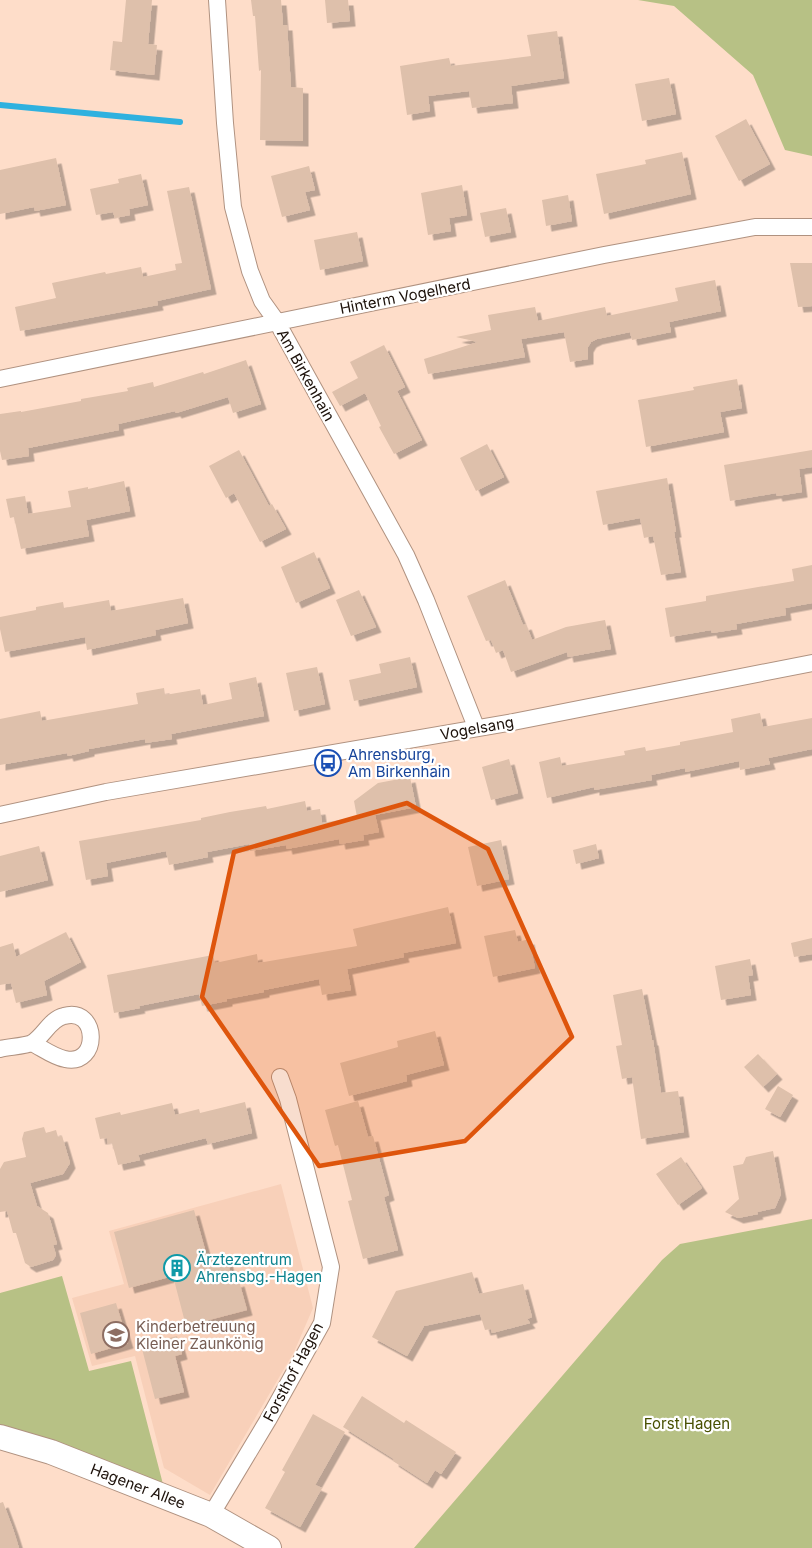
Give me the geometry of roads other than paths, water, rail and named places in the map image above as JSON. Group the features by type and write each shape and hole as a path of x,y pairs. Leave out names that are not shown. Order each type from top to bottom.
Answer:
{"street":[{"name":"Am Birkenhain","path":"217,0 233,207 250,271 262,301 277,322 406,555 476,727"},
{"name":"Hinterm Vogelherd","path":"0,379 755,226 812,227"},
{"name":"Vogelsang","path":"0,815 117,790 513,722 812,663"},
{"path":"0,1049 32,1043"},
{"name":"Forsthof Hagen","path":"211,1515 322,1323 331,1267 288,1099 280,1077"},
{"name":"Hagener Allee","path":"0,1437 51,1452 211,1515 269,1548"}],"waterway":[{"path":"0,105 180,122"}],"place":[{"name":"Ahrensburg, Am Birkenhain","path":"328,763"},
{"name":"Ärztezentrum Ahrensbg.-Hagen","path":"177,1268"},
{"name":"Kinderbetreuung Kleiner Zaunkönig","path":"116,1335"}],"park label":[{"name":"Forst Hagen","path":"687,1423"}]}
